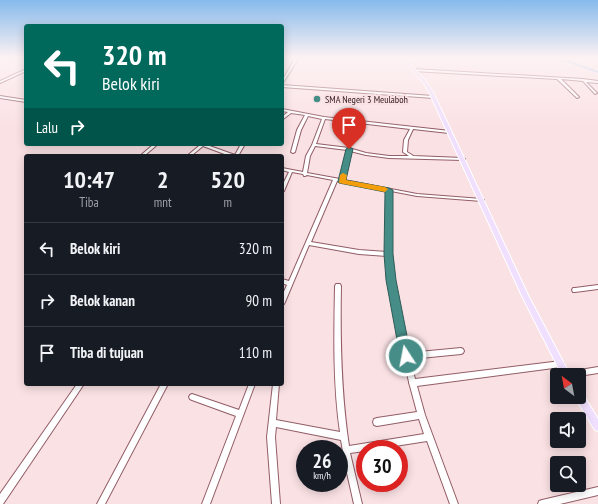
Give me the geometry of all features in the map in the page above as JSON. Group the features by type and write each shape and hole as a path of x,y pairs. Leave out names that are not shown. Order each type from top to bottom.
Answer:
{"main road":[{"path":"424,81 463,159 525,296 563,368"},
{"path":"584,404 598,427"}],"street":[{"path":"561,81 577,97"},
{"path":"584,81 596,93"},
{"path":"587,81 598,82"},
{"path":"284,85 433,97"},
{"path":"0,97 24,101"},
{"path":"284,110 324,118 449,132"},
{"path":"284,117 290,112"},
{"path":"293,152 299,130 307,115"},
{"path":"305,175 308,156 314,146 324,118"},
{"path":"412,128 406,140 405,152 414,157"},
{"path":"144,154 154,146"},
{"path":"192,154 199,146"},
{"path":"207,146 229,154"},
{"path":"314,146 349,149 366,154 463,159"},
{"path":"342,181 349,149"},
{"path":"284,169 305,175 417,195 482,200"},
{"path":"284,187 291,171"},
{"path":"284,297 335,180"},
{"path":"389,190 389,254 391,280 406,356 421,415 454,504"},
{"path":"307,243 359,252 389,254"},
{"path":"284,282 289,283"},
{"path":"338,286 337,326 340,406 344,440"},
{"path":"575,290 598,287"},
{"path":"406,356 461,351"},
{"path":"412,383 561,364"},
{"path":"586,372 598,370"},
{"path":"0,501 80,386"},
{"path":"102,504 164,386"},
{"path":"206,504 251,386"},
{"path":"276,386 271,437 276,504"},
{"path":"192,398 241,414"},
{"path":"377,422 421,415"},
{"path":"272,424 344,437"},
{"path":"348,450 429,437"},
{"path":"348,459 358,504"},
{"path":"542,504 598,491"}],"slow traffic":[{"path":"343,175 342,181 385,189"}],"place":[{"name":"SMA Negeri 3 Meulaboh","path":"317,99"}],"route":[{"path":"349,149 342,181 389,190 388,227 391,280 406,356"}]}
